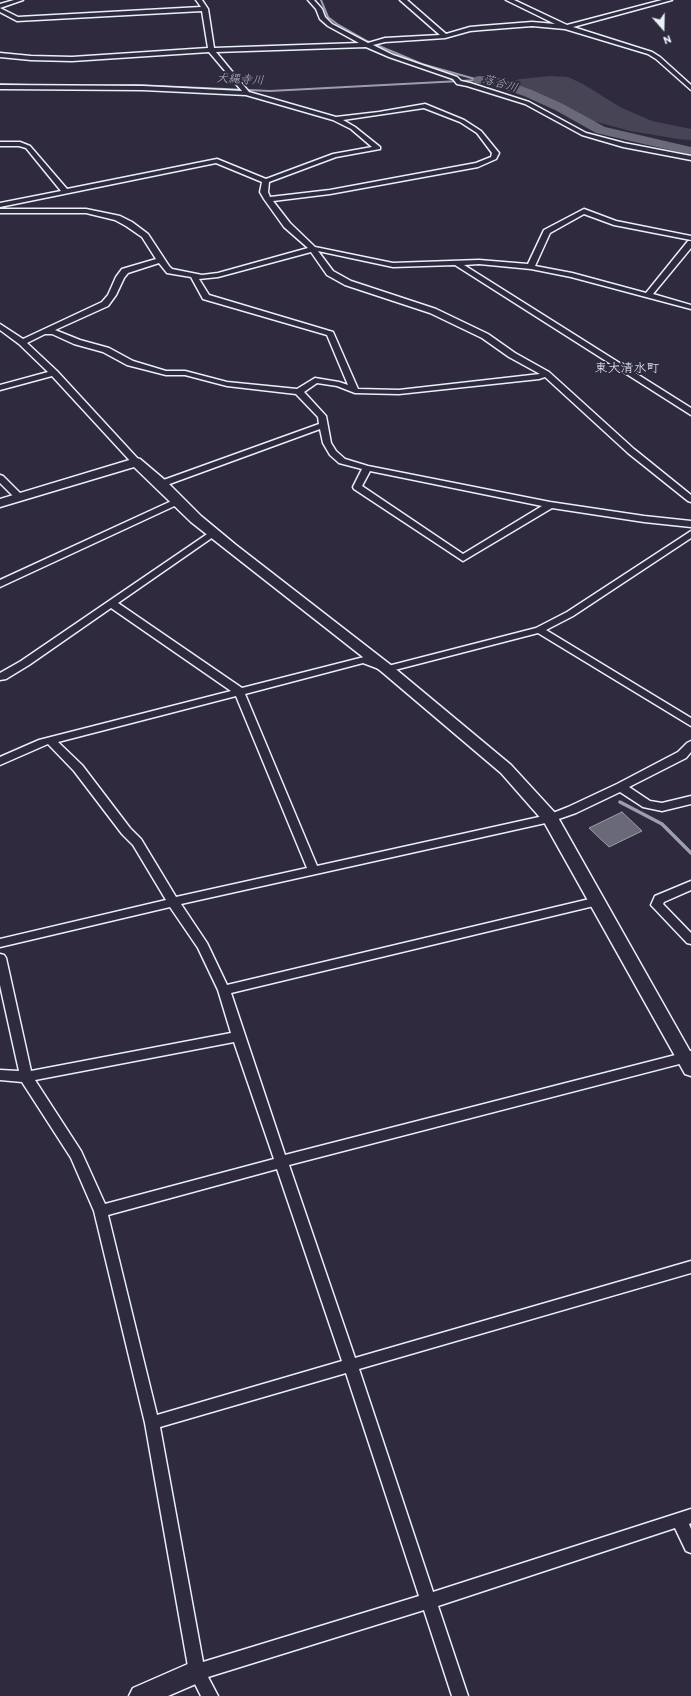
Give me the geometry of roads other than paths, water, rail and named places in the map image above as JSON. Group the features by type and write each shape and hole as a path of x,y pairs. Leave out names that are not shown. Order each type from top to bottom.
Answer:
{"street":[{"path":"0,6 20,0"},
{"path":"199,0 205,10 211,50 245,92"},
{"path":"311,0 319,9 322,18 330,25 367,45 413,64 527,103 584,134 623,145 691,158"},
{"path":"403,0 445,36"},
{"path":"509,0 566,27 650,53 658,58 691,88"},
{"path":"0,55 31,58 72,59 211,50 367,45 376,42 445,36 470,29 532,24 566,27 669,0"},
{"path":"0,10 17,19 205,10"},
{"path":"0,87 143,88 245,92 294,108 335,119 349,126 378,148 335,155 266,181 217,161 0,205"},
{"path":"268,199 330,192 478,165 494,158 496,153 479,132 462,121 425,106 410,110 335,119"},
{"path":"0,144 20,144 28,147 66,192"},
{"path":"266,181 264,192 268,199 287,225 313,249 330,273 348,284 433,311 462,324 485,336 512,355 546,374 621,442 691,499"},
{"path":"0,211 86,211 117,218 129,224 145,236 166,268 170,271 202,278 313,249 387,264 458,264 480,262 531,267 572,275 691,307"},
{"path":"531,267 547,232 584,211 614,223 691,238"},
{"path":"648,295 691,243"},
{"path":"22,342 105,304 112,295 125,271 161,260"},
{"path":"458,264 691,412"},
{"path":"194,276 206,297 330,334 355,391"},
{"path":"0,326 22,342 136,462 213,533 386,669 506,768 550,818 689,1061 281,1162 101,1211"},
{"path":"44,332 53,332 77,342 106,350 130,363 166,373 185,373 227,384 299,392 322,416 327,443 333,453 342,461 367,468 550,505 644,519 691,524"},
{"path":"0,388 54,374"},
{"path":"299,392 315,380 339,384 355,391 399,392 540,377 546,374"},
{"path":"161,484 323,424"},
{"path":"0,503 19,496 136,462"},
{"path":"367,468 357,487 463,558 550,505"},
{"path":"0,478 19,496"},
{"path":"0,584 178,501"},
{"path":"0,676 2,677 25,663 213,533"},
{"path":"0,761 50,740 364,660 386,669 539,630 570,614 691,534"},
{"path":"111,604 239,691 314,871"},
{"path":"539,630 691,723"},
{"path":"50,740 78,768 106,803 126,832 137,842 172,902 203,946 224,990 238,1036 351,1366 460,1696"},
{"path":"0,943 172,902 550,818 572,810 621,787 682,755 691,745"},
{"path":"621,787 648,804 662,807 691,800"},
{"path":"691,885 659,898 657,905 691,940"},
{"path":"224,990 598,901"},
{"path":"0,958 26,1077 76,1155 101,1211 152,1423 197,1672 210,1696"},
{"path":"0,1075 26,1077 238,1036"},
{"path":"152,1423 691,1267"},
{"path":"141,1696 197,1672 685,1518 691,1546"}],"water":[{"path":"622,812 642,831 609,847 589,828"}],"waterway":[{"name":"落合川","path":"321,0 328,17 337,24 367,41 422,64 475,79"},
{"name":"大縄寺川","path":"81,86 135,85 270,91 479,80"},
{"name":"落合川","path":"479,80 494,81 528,93 559,107 601,130 691,151"},
{"name":"大縄寺川","path":"0,84 29,85"},
{"path":"620,802 662,824 691,853"}],"district":[{"name":"東大清水町","path":"627,369"}]}
